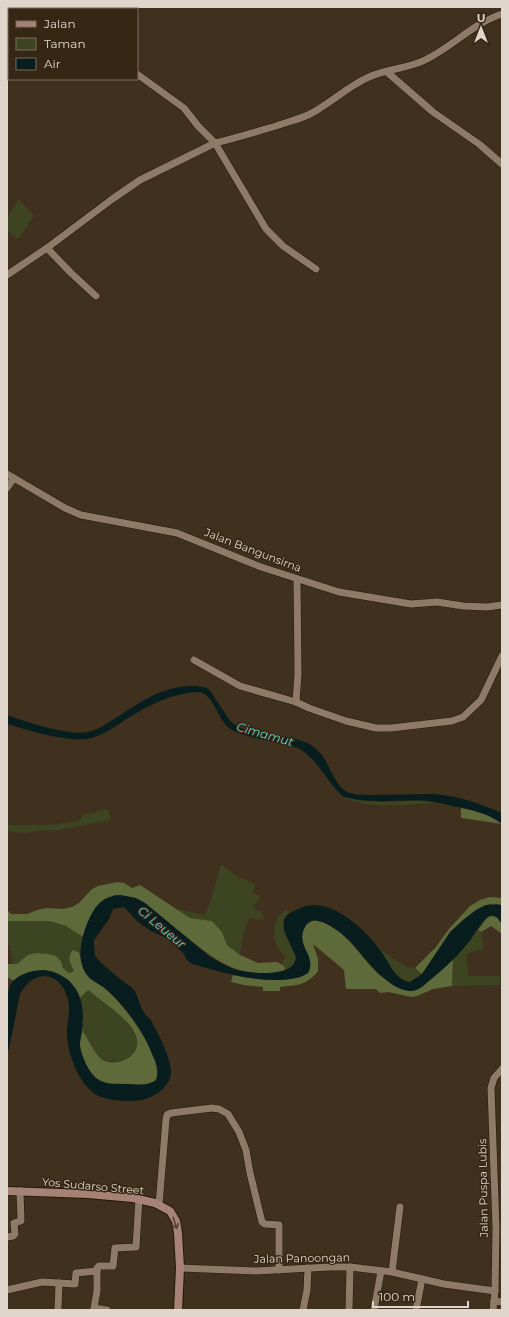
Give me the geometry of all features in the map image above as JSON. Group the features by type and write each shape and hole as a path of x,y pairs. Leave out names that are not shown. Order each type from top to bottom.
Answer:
{"main road":[{"name":"Yos Sudarso Street","path":"7,1191 88,1194 139,1199 159,1205 170,1211 176,1221 178,1233 180,1268 178,1310"}],"street":[{"path":"7,276 140,180 215,143 248,135 309,115 330,103 360,81 370,76 420,63 487,20 502,14"},
{"path":"387,72 433,112 479,144 502,164"},
{"path":"138,75 184,108 198,126 215,143 266,229 283,246 316,269"},
{"path":"47,248 96,296"},
{"name":"Jalan Bangunsirna","path":"7,474 65,508 81,515 174,532 261,567 345,593 411,604 437,602 463,606 487,607 502,605"},
{"path":"7,488 14,478"},
{"path":"296,702 298,674 297,579"},
{"path":"194,660 240,686 296,702 346,721 376,728 391,728 452,721 463,717 481,700 502,656"},
{"name":"Jalan Puspa Lubis","path":"493,1310 495,1291 495,1207 491,1088 494,1078 502,1069"},
{"path":"159,1205 167,1115 171,1113 212,1108 225,1112 228,1114 239,1132 246,1150 262,1222 265,1224 279,1225 279,1270"},
{"path":"7,1237 14,1236 16,1234 14,1223 21,1222 20,1191"},
{"path":"107,1310 94,1308 97,1290 97,1271 99,1266 113,1266 115,1248 136,1247 139,1199"},
{"path":"392,1272 400,1207"},
{"name":"Jalan Panoongan","path":"180,1268 256,1271 330,1266 350,1267 381,1270 449,1285 495,1291"},
{"path":"349,1310 350,1267"},
{"path":"303,1310 307,1290 308,1268"},
{"path":"374,1310 381,1270"},
{"path":"7,1290 32,1284 75,1284 76,1273 97,1271"},
{"path":"416,1310 422,1279"},
{"path":"58,1310 59,1283"},
{"path":"494,1301 502,1302"}],"green space":[{"path":"19,200 34,216 18,239 7,231 7,217"},
{"path":"342,796 375,802 418,800 436,803 388,806 364,804"},
{"path":"461,808 483,813 502,824 461,818"},
{"path":"108,809 111,820 58,830 26,833 7,831 7,825 50,825 79,821 83,815"},
{"path":"221,864 235,875 255,884 253,893 259,895 259,899 254,905 256,911 261,911 264,920 249,918 243,935 240,955 227,945 222,932 212,921 190,918 176,909 204,915 209,906"},
{"path":"117,882 124,883 132,888 140,885 190,918 212,921 222,932 227,945 240,955 258,963 277,962 284,966 285,970 270,973 257,973 232,968 199,947 145,903 126,896 114,895 88,922 83,937 66,926 50,921 7,921 7,910 11,914 27,914 47,908 63,909 72,907 79,903 92,889 98,886"},
{"path":"490,897 501,898 502,905 487,905 469,915 442,946 422,974 415,968 436,947 448,930 470,906 480,900"},
{"path":"286,909 289,913 284,919 284,932 296,957 293,965 285,970 284,966 281,964 285,958 277,946 274,930 279,916"},
{"path":"490,916 497,917 502,924 502,934 491,926 481,932 478,930"},
{"path":"315,920 325,923 342,934 377,973 391,983 406,990 445,967 453,959 452,986 433,989 411,997 388,992 380,993 376,989 346,989 344,970 313,944 318,959 318,971 309,980 301,984 280,987 280,991 263,991 263,987 231,982 233,975 278,980 296,978 305,975 309,956 304,946 302,935 305,926"},
{"path":"7,921 50,921 66,926 83,937 80,956 79,953 74,971 69,973 62,965 61,961 43,953 33,954 16,965 12,963 10,945 7,945"},
{"path":"478,930 481,932 483,949 466,954 469,976 500,976 500,985 452,986 453,959"},
{"path":"74,950 79,953 84,967 124,1008 141,1032 149,1046 157,1070 156,1080 153,1082 142,1085 111,1083 98,1079 93,1075 86,1065 81,1053 80,1039 82,1030 94,1051 104,1061 117,1062 129,1057 134,1053 137,1047 137,1040 135,1033 124,1019 88,990 80,998 76,989 68,980 33,971 14,981 7,977 8,964 17,964 28,955 37,953 56,956 61,961 63,968 69,973 74,971 69,958 70,953"},
{"path":"380,950 407,967 415,968 422,974 411,982 405,981 392,970"},
{"path":"87,990 126,1021 137,1040 137,1047 132,1057 124,1061 110,1061 99,1058 82,1030 83,1009 80,998"}],"water":[{"name":"Cimamut","path":"196,686 207,688 230,721 238,726 255,732 293,738 313,746 322,755 337,782 345,791 359,795 432,794 450,796 477,803 502,813 502,824 479,812 436,802 373,801 352,799 342,796 309,756 303,751 296,747 234,731 225,724 212,701 203,693 198,692 180,694 162,700 138,712 104,733 87,739 69,739 58,737 7,724 7,715 36,725 59,730 80,733 93,731 149,697 169,689"},
{"name":"Ci Leueur","path":"120,895 136,898 145,903 209,956 223,964 237,970 262,973 281,972 294,964 296,957 284,931 284,920 291,912 312,905 323,906 334,910 356,924 383,954 396,974 404,981 410,982 422,974 450,932 476,910 486,905 502,905 502,924 496,917 488,917 455,958 423,986 414,991 403,990 393,985 373,967 346,937 328,925 316,920 310,921 306,925 303,932 302,939 310,961 308,973 293,979 265,980 216,971 192,964 168,939 151,931 138,922 124,907 113,909 109,919 94,940 95,956 102,964 134,990 142,1010 150,1019 161,1039 168,1056 171,1072 168,1082 160,1092 149,1098 140,1100 119,1101 95,1094 89,1089 79,1075 71,1057 67,1040 68,999 59,982 46,976 32,980 25,986 20,994 9,1049 7,1051 6,1016 9,990 11,984 17,978 26,973 40,970 58,973 72,984 80,998 83,1018 80,1048 86,1063 94,1076 103,1082 114,1084 149,1084 156,1080 158,1070 156,1064 149,1046 139,1029 115,998 87,975 81,962 82,939 93,912 98,904 105,899"}]}
